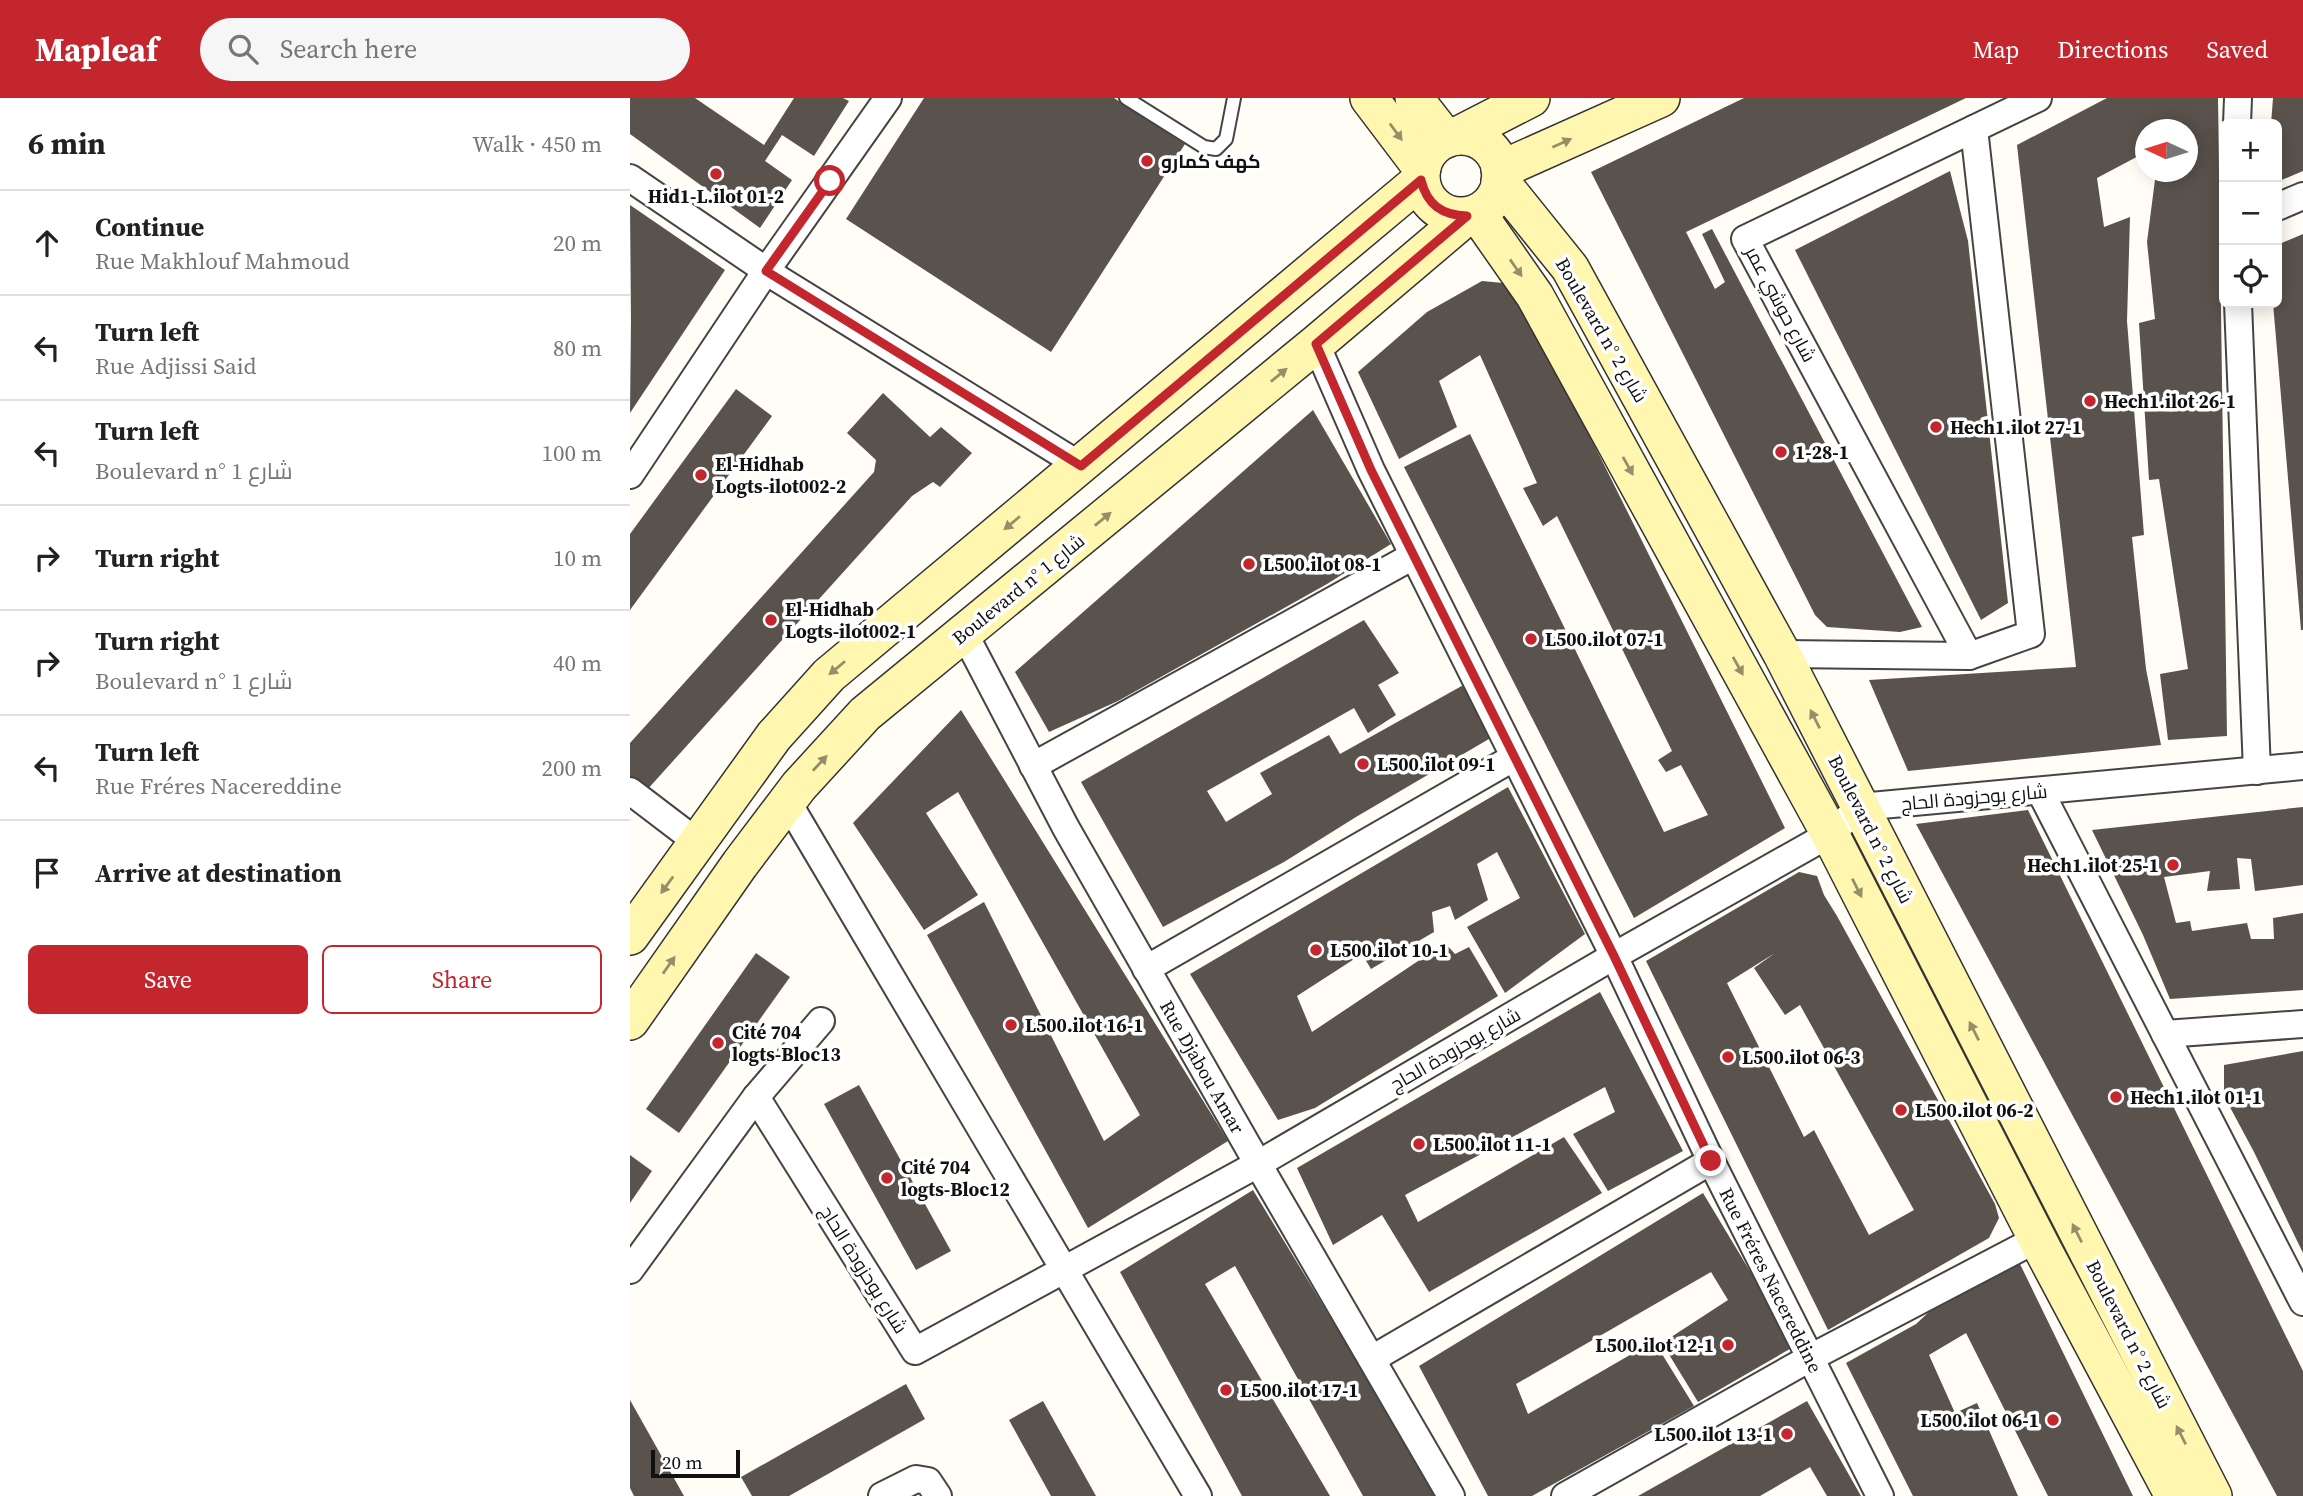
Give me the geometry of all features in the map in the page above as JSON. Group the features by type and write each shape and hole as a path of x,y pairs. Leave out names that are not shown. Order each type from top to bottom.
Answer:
{"main road":[{"path":"1369,98 1421,174 1424,193 1432,204 1442,212 1454,216 1472,214 1493,200 1500,176 1498,161 1487,146 1469,137 1452,138"},
{"path":"1415,98 1452,138"},
{"path":"630,936 775,736 829,675 1081,466 1421,174 1430,150 1531,98"},
{"path":"1500,176 1661,98"},
{"name":"Boulevard n° شارع 2","path":"1500,176 1570,268 1782,654 2213,1496"},
{"name":"Boulevard n° شارع 2","path":"1472,214 1535,296 1830,834 2037,1239 2174,1496"},
{"name":"Boulevard n° شارع 1","path":"630,1021 787,801 865,714 1472,214"}],"street":[{"path":"630,475 766,271 888,98"},
{"name":"شارع حوشي عمر","path":"1969,656 1745,239 2038,98"},
{"path":"2237,119 2238,98"},
{"path":"1782,654 1969,656 2031,634 1974,129"},
{"path":"630,178 766,271 1081,466"},
{"path":"2282,205 2303,196"},
{"path":"2238,308 2257,771"},
{"name":"Rue Fréres Nacereddine","path":"1316,344 1371,470 1413,556 1614,956 1711,1161 1880,1496"},
{"path":"1034,766 1413,556"},
{"name":"Rue Djabou Amar","path":"964,633 1146,969 1451,1496"},
{"path":"1146,969 1513,758"},
{"name":"شارع بوحزودة الحاج","path":"756,1097 915,1350 1258,1164 1614,956 1830,834 1860,807 2303,766"},
{"path":"630,791 697,842"},
{"path":"2040,791 2303,1302"},
{"path":"787,801 1198,1496"},
{"path":"630,1270 756,1097 821,1021"},
{"path":"2165,1034 2303,1024"},
{"path":"1372,1359 1711,1161"},
{"path":"1564,1496 1810,1358 2037,1239"},
{"path":"881,1496 916,1479 928,1481 938,1496"}],"lane":[{"path":"1126,98 1204,147 1216,149 1226,139 1234,98"}],"building":[{"path":"630,98 695,98 764,145 794,98 843,98 849,101 814,156 782,135 765,161 792,180 760,228 630,134"},
{"path":"924,98 1114,98 1185,144 1051,352 846,219"},
{"name":"1-28-1","path":"1744,98 1966,98 1686,232 1715,289 1725,282 1702,234 1712,229 1922,627 1900,632 1827,627 1815,615 1591,172"},
{"name":"Hech1.ilot 26-1","path":"2107,98 2218,98 2227,736 2168,740 2160,674 2188,669 2159,479 2149,480 2139,323 2155,319 2147,242 2155,182 2198,182 2198,119 2135,119 2135,158 2097,178 2104,227 2130,217 2127,321 2144,535 2132,537 2146,669 2161,745 1908,771 1869,680 2076,667 2017,145"},
{"path":"2273,98 2303,98 2303,171 2282,180 2282,119 2271,119"},
{"name":"Hech1.ilot 27-1","path":"1950,171 1968,241 2008,603 1981,620 1795,250"},
{"path":"630,205 725,270 630,413 631,320"},
{"path":"2303,234 2303,630 2273,308 2282,308 2282,243"},
{"name":"L500.ilot 07-1","path":"1482,281 1514,284 1785,828 1634,918 1404,467 1470,434 1664,832 1708,815 1681,765 1666,772 1658,760 1672,751 1557,516 1543,526 1523,488 1537,483 1480,355 1439,381 1457,427 1399,459 1358,372 1427,312"},
{"name":"El-Hidhab Logts-ilot002-2","path":"736,389 772,416 630,610 630,534"},
{"name":"El-Hidhab Logts-ilot002-1","path":"883,393 930,437 941,427 972,453 940,487 933,482 912,496 646,791 630,777 630,743 874,472 876,460 847,433"},
{"name":"L500.ilot 08-1","path":"1313,410 1391,544 1327,584 1118,701 1049,732 1015,672"},
{"name":"L500.ilot 09-1","path":"1364,620 1399,673 1378,685 1396,715 1368,733 1354,708 1207,791 1226,822 1272,794 1260,773 1329,735 1340,754 1467,683 1494,736 1284,862 1163,927 1081,782"},
{"name":"L500.ilot 16-1","path":"961,710 1228,1141 1088,1228 927,935 984,902 1104,1141 1140,1115 958,792 926,813 978,895 924,930 853,823"},
{"name":"L500.ilot 10-1","path":"1508,787 1585,934 1505,993 1467,927 1520,898 1497,852 1477,864 1488,900 1455,920 1450,906 1432,912 1434,932 1371,969 1362,954 1297,996 1312,1032 1445,943 1455,954 1469,947 1498,996 1315,1108 1278,1120 1190,974"},
{"path":"2303,807 2303,885 2255,891 2251,859 2237,858 2240,889 2207,891 2210,871 2164,877 2176,923 2190,921 2192,931 2247,923 2251,939 2274,939 2273,918 2303,913 2303,990 2170,999 2143,935 2092,830"},
{"name":"Hech1.ilot 01-1","path":"2028,810 2303,1371 2303,1496 2277,1496 1916,824"},
{"path":"1799,872 1817,876 1824,895 1995,1204 1999,1218 1989,1238 1828,1330 1646,961","holes":["1775,953 1754,968 1785,1015 1800,1005 1914,1210 1869,1235 1814,1130 1804,1137 1727,983"]},
{"name":"Cité 704 logts-Bloc13","path":"756,953 790,977 679,1133 646,1109"},
{"name":"L500.ilot 11-1","path":"1600,992 1683,1151 1608,1191 1573,1134 1615,1112 1605,1087 1405,1195 1418,1222 1564,1137 1602,1193 1429,1292 1382,1215 1333,1245 1297,1168"},
{"path":"2303,1051 2303,1253 2224,1096 2224,1065"},
{"name":"Cité 704 logts-Bloc12","path":"859,1085 951,1251 916,1270 824,1104"},
{"path":"630,1155 652,1171 630,1203"},
{"name":"L500.ilot 17-1","path":"1253,1190 1439,1496 1363,1496 1235,1266 1205,1284 1330,1496 1242,1496 1120,1272"},
{"name":"L500.ilot 12-1","path":"1703,1193 1795,1346 1698,1402 1662,1343 1728,1300 1711,1272 1516,1384 1528,1414 1654,1341 1694,1406 1532,1496 1488,1496 1419,1366"},
{"path":"2020,1264 2133,1496 2048,1496 1966,1333 1929,1355 1955,1413 1977,1403 2018,1496 1913,1496 1846,1363 1916,1324 1930,1311"},
{"path":"906,1384 925,1419 789,1496 752,1496 741,1477"},
{"path":"630,1400 684,1496 634,1496 630,1488"},
{"path":"1043,1401 1096,1496 1051,1496 1009,1420"},
{"name":"L500.ilot 13-1","path":"1807,1401 1861,1496 1827,1496 1810,1467 1760,1496 1638,1496"}],"place":[{"name":"كهف كمارو","path":"1147,161"},
{"name":"Hid1-L.ilot 01-2","path":"716,174"},
{"name":"Hech1.ilot 26-1","path":"2090,401"},
{"name":"Hech1.ilot 27-1","path":"1936,427"},
{"name":"1-28-1","path":"1781,452"},
{"name":"El-Hidhab Logts-ilot002-2","path":"701,475"},
{"name":"L500.ilot 08-1","path":"1249,564"},
{"name":"El-Hidhab Logts-ilot002-1","path":"771,620"},
{"name":"L500.ilot 07-1","path":"1531,639"},
{"name":"L500.ilot 09-1","path":"1363,764"},
{"name":"Hech1.ilot 25-1","path":"2173,865"},
{"name":"L500.ilot 10-1","path":"1316,950"},
{"name":"L500.ilot 16-1","path":"1011,1025"},
{"name":"Cité 704 logts-Bloc13","path":"718,1043"},
{"name":"L500.ilot 06-3","path":"1728,1057"},
{"name":"Hech1.ilot 01-1","path":"2116,1097"},
{"name":"L500.ilot 06-2","path":"1901,1110"},
{"name":"L500.ilot 11-1","path":"1419,1144"},
{"name":"Cité 704 logts-Bloc12","path":"887,1178"},
{"name":"L500.ilot 12-1","path":"1728,1345"},
{"name":"L500.ilot 17-1","path":"1226,1390"},
{"name":"L500.ilot 06-1","path":"2053,1420"},
{"name":"L500.ilot 13-1","path":"1787,1434"}],"route":[{"path":"830,181 766,271 1081,466 1421,180 1424,193 1442,212 1467,216 1316,344 1371,470 1614,956 1711,1161"}]}
